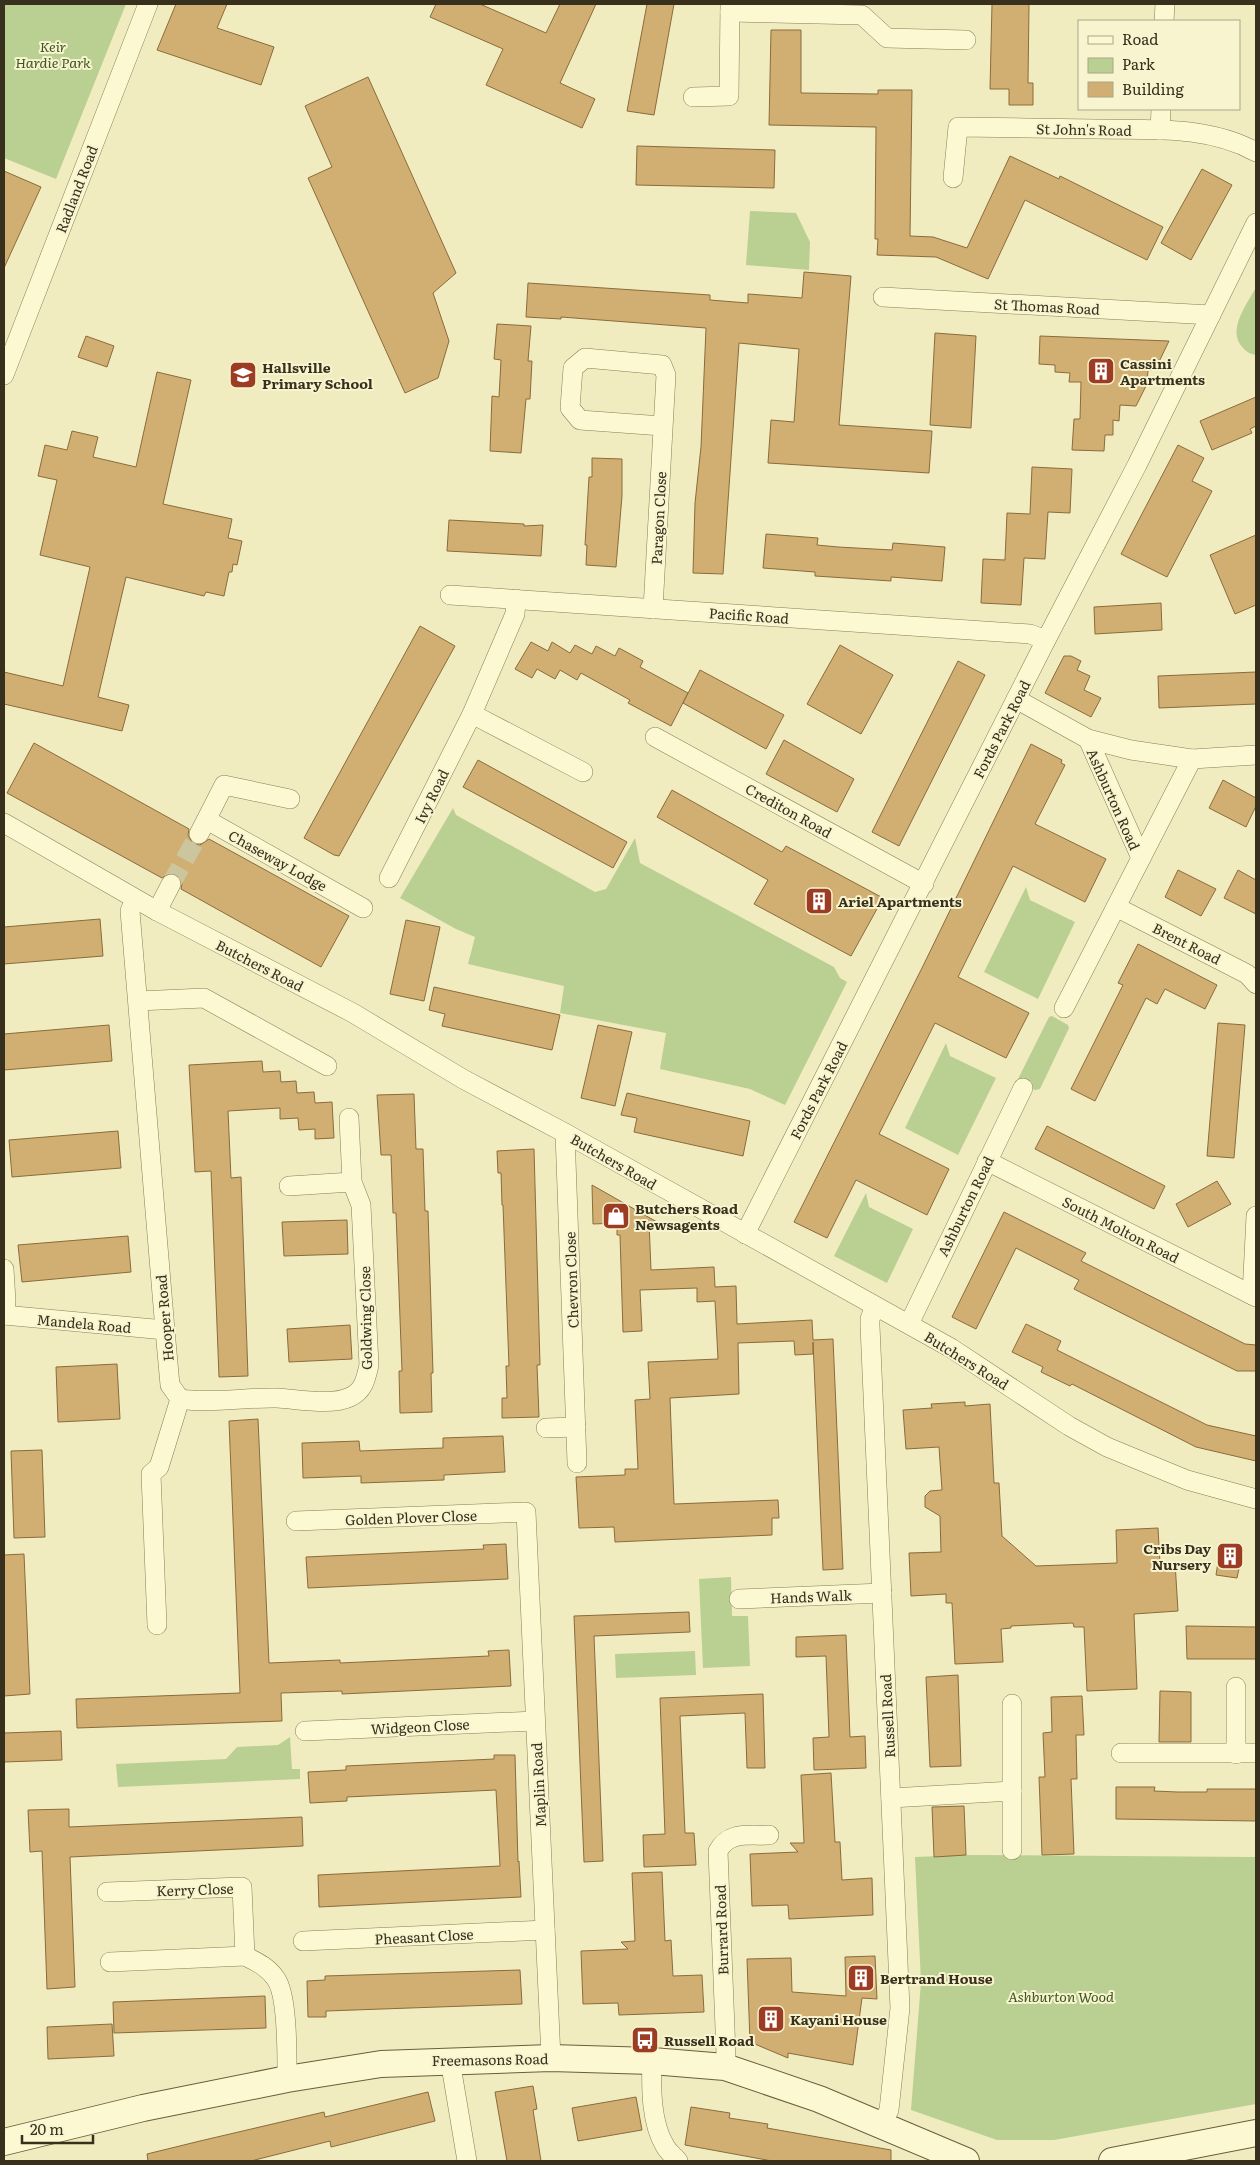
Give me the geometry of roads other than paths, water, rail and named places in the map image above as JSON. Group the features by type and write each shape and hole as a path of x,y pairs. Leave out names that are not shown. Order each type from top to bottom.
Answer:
{"street":[{"name":"Radland Road","path":"4,375 148,4"},
{"path":"1164,20 1165,4"},
{"path":"693,97 729,96 730,8 862,14 887,38 966,40"},
{"path":"1160,130 1161,110"},
{"name":"St John's Road","path":"953,178 958,127 1160,130 1206,133 1238,142 1256,152"},
{"name":"Fords Park Road","path":"745,1234 1046,640 1137,465 1256,224"},
{"name":"St Thomas Road","path":"883,297 1211,315"},
{"name":"Paragon Close","path":"654,609 666,375 662,365 585,358 573,368 570,408 580,420 662,426"},
{"name":"Pacific Road","path":"450,595 1030,634 1046,640"},
{"name":"Ivy Road","path":"389,878 472,714 515,614 516,600"},
{"path":"1016,699 1088,739 1131,750 1192,759 1256,755"},
{"path":"472,714 583,772"},
{"name":"Crediton Road","path":"655,736 924,884"},
{"name":"Ashburton Road","path":"1088,739 1140,858"},
{"name":"Ashburton Road","path":"1064,1008 1192,759"},
{"name":"Chaseway Lodge","path":"290,799 224,785 203,827 363,908"},
{"name":"Butchers Road","path":"4,824 157,912 354,1012 463,1079 565,1133 909,1324 951,1348 1069,1426 1107,1447 1187,1480 1256,1499"},
{"path":"157,912 171,884"},
{"name":"Hooper Road","path":"135,899 130,911 164,1330 170,1385 180,1399"},
{"name":"Brent Road","path":"1116,906 1247,974 1256,984"},
{"path":"138,1001 204,998 327,1066"},
{"name":"Ashburton Road","path":"909,1324 986,1161 1023,1088"},
{"name":"Goldwing Close","path":"180,1399 195,1401 277,1398 339,1400 350,1397 358,1392 366,1381 368,1356 361,1205 352,1182 349,1118"},
{"name":"Chevron Close","path":"565,1133 577,1463"},
{"name":"South Molton Road","path":"986,1161 1254,1296"},
{"path":"289,1186 352,1182"},
{"path":"1254,1296 1256,1216"},
{"path":"4,1269 6,1301 4,1315"},
{"name":"Russell Road","path":"876,1306 870,1319 900,2008 889,2110 882,2125"},
{"name":"Mandela Road","path":"4,1315 164,1330"},
{"path":"157,1625 151,1474 159,1467 180,1399"},
{"path":"546,1428 576,1426"},
{"name":"Golden Plover Close","path":"296,1521 526,1512"},
{"name":"Maplin Road","path":"526,1512 551,2058"},
{"name":"Hands Walk","path":"739,1599 882,1594"},
{"path":"1236,1687 1236,1754"},
{"path":"1012,1704 1012,1850"},
{"name":"Widgeon Close","path":"305,1732 535,1721"},
{"path":"1120,1753 1256,1753"},
{"path":"891,1798 1012,1791"},
{"name":"Burrard Road","path":"725,2067 718,1851 723,1842 730,1837 769,1835"},
{"name":"Kerry Close","path":"107,1892 242,1887 245,1956"},
{"name":"Pheasant Close","path":"303,1941 544,1930"},
{"path":"110,1962 245,1956 264,1965 277,1979 283,1994 287,2080"},
{"name":"Freemasons Road","path":"4,2142 143,2108 381,2064 450,2060 551,2058 652,2061 725,2067 819,2099 966,2161"},
{"path":"450,2060 467,2161"},
{"path":"652,2061 653,2102 657,2125 665,2146 678,2161"},
{"path":"1112,2161 1193,2154 1256,2132"}],"tunnel":[{"path":"171,884 199,834"}],"place":[{"name":"Cassini Apartments","path":"1101,371"},
{"name":"Hallsville Primary School","path":"243,375"},
{"name":"Ariel Apartments","path":"819,901"},
{"name":"Butchers Road Newsagents","path":"616,1216"},
{"name":"Cribs Day Nursery","path":"1230,1556"},
{"name":"Bertrand House","path":"861,1978"},
{"name":"Kayani House","path":"771,2019"},
{"name":"Russell Road","path":"645,2040"}],"park label":[{"name":"Keir Hardie Park","path":"53,54"},
{"name":"Ashburton Wood","path":"1061,1996"}]}
